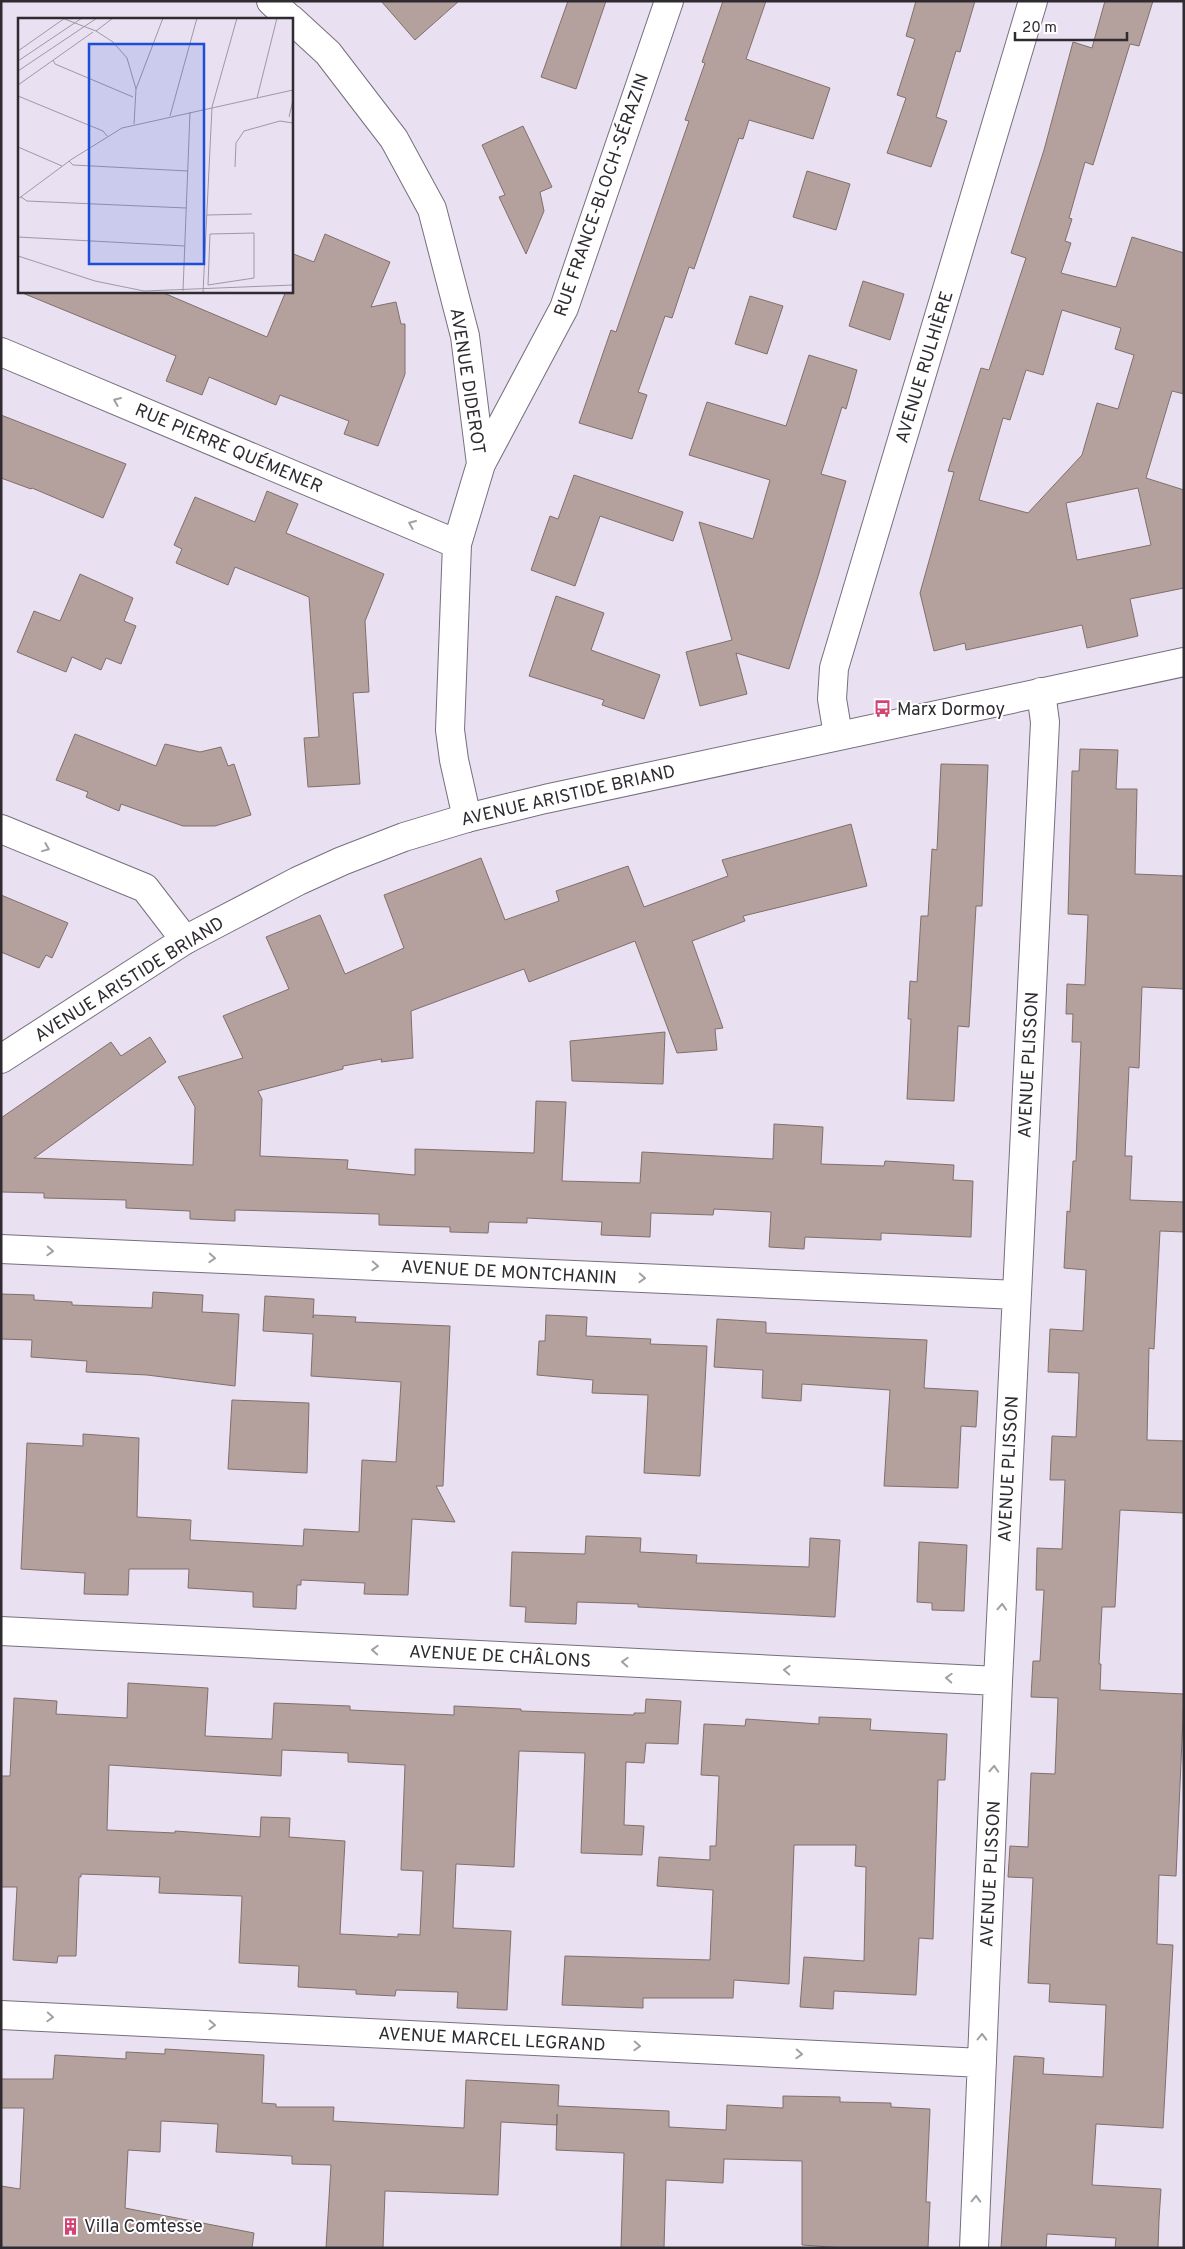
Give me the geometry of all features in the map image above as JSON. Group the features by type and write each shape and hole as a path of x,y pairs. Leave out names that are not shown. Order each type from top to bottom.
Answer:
{"street":[{"name":"AVENUE DIDEROT","path":"271,1 290,18"},
{"name":"RUE FRANCE-BLOCH-SÉRAZIN","path":"481,464 564,308 669,1"},
{"name":"AVENUE RULHIÈRE","path":"838,735 832,698 834,668 1033,1"},
{"name":"AVENUE DIDEROT","path":"292,20 328,53 394,138 432,209 465,336 481,464 457,544 450,730 454,760 467,818"},
{"name":"RUE PIERRE QUÉMENER","path":"1,352 457,544"},
{"name":"AVENUE ARISTIDE BRIAND","path":"1,1059 185,940 342,861 404,837 467,818 838,735 1184,662"},
{"name":"AVENUE PLISSON","path":"974,2248 998,1681 1045,722 1041,692"},
{"path":"1,829 145,888 185,940"},
{"name":"AVENUE DE MONTCHANIN","path":"1,1249 1016,1295"},
{"name":"AVENUE DE CHÂLONS","path":"1,1631 998,1681"},
{"name":"AVENUE MARCEL LEGRAND","path":"1,2015 982,2063"}],"building":[{"path":"381,1 459,1 415,40"},
{"path":"568,1 606,1 576,89 541,77"},
{"path":"723,1 766,1 746,59 830,88 813,139 749,120 743,139 739,138 694,269 689,267 672,318 665,316 638,392 647,395 632,439 579,423 611,330 616,332 689,121 685,120 705,63 702,62"},
{"path":"916,1 975,1 960,52 956,51 936,117 947,121 931,167 887,153 906,98 897,95 915,39 906,36"},
{"path":"1105,1 1153,1 1139,46 1130,44 1093,165 1085,162 1069,218 1072,219 1065,241 1071,243 1061,273 1116,287 1132,237 1184,253 1184,394 1172,391 1146,478 1184,490 1184,588 1130,599 1138,636 1087,648 1082,625 966,650 965,643 934,651 920,593 954,472 948,471 981,368 989,370 1026,258 1011,253 1044,150 1073,42 1092,48","holes":["1062,310 1121,328 1115,349 1134,355 1118,409 1097,403 1082,455 1028,513 979,500 1003,418 1010,420 1026,370 1043,375","1138,488 1151,545 1077,560 1066,503"]},
{"path":"523,126 552,187 540,192 544,211 526,254 499,197 505,195 482,145"},
{"path":"807,171 850,184 836,230 793,217"},
{"path":"325,234 390,262 371,307 396,302 401,324 405,324 405,374 378,446 344,434 349,421 280,395 276,405 209,377 202,395 166,381 176,356 20,292 161,292 267,337 286,292 292,292 292,253 314,262"},
{"path":"863,281 904,294 890,340 849,326"},
{"path":"750,296 783,306 767,354 735,344"},
{"path":"809,355 857,370 846,409 842,407 821,474 846,481 819,573 789,669 736,653 747,694 700,706 686,652 732,640 699,522 753,539 770,480 689,455 707,402 786,426"},
{"path":"1,415 126,464 103,518 32,488 1,478"},
{"path":"574,475 683,512 673,541 600,516 575,586 531,570 550,516 558,519"},
{"path":"267,491 298,504 286,533 384,574 365,621 369,692 353,693 360,784 308,787 304,738 319,737 309,597 235,567 228,585 176,563 182,549 174,545 195,497 255,522"},
{"path":"80,574 133,598 124,621 136,626 121,664 106,658 101,670 72,657 66,672 17,652 34,611 60,621"},
{"path":"556,596 604,613 591,650 660,675 644,719 602,705 604,700 529,676"},
{"path":"75,734 156,766 165,744 200,752 221,747 228,766 234,764 251,815 215,826 183,826 121,804 119,811 86,797 88,792 56,780"},
{"path":"1080,749 1118,750 1116,789 1137,789 1135,874 1184,876 1184,989 1142,987 1139,1068 1129,1067 1125,1156 1132,1156 1130,1200 1184,1202 1184,1232 1160,1231 1154,1349 1149,1348 1147,1440 1184,1441 1184,1513 1120,1510 1115,1607 1102,1607 1099,1664 1101,1664 1100,1690 1184,1694 1176,1876 1159,1875 1157,1944 1173,1945 1163,2128 1096,2124 1092,2185 1161,2189 1158,2248 1115,2248 1116,2238 1047,2234 1046,2248 1001,2248 1014,2056 1044,2058 1043,2074 1103,2077 1106,2005 1049,2002 1050,1984 1028,1983 1033,1878 1008,1877 1010,1846 1028,1847 1031,1773 1055,1774 1058,1698 1031,1697 1033,1661 1040,1661 1044,1590 1036,1590 1037,1548 1062,1549 1065,1480 1050,1480 1052,1436 1076,1437 1079,1373 1048,1372 1050,1329 1083,1331 1086,1270 1064,1268 1067,1211 1070,1212 1073,1161 1076,1161 1081,1042 1072,1042 1073,1014 1066,1014 1067,984 1085,985 1088,915 1068,914 1072,771 1079,771"},
{"path":"941,764 988,765 982,906 976,906 969,1027 958,1026 954,1101 907,1099 911,1019 908,1019 910,981 917,982 921,916 928,916 932,849 937,850"},
{"path":"851,824 867,886 743,916 745,921 692,941 723,1028 715,1029 717,1050 677,1053 635,941 529,982 524,969 411,1011 413,1058 381,1062 382,1059 343,1066 343,1069 258,1091 262,1099 260,1156 348,1160 347,1169 415,1175 415,1149 534,1153 536,1101 566,1102 562,1181 640,1183 642,1152 773,1159 774,1124 823,1127 821,1164 884,1166 885,1161 954,1165 953,1180 973,1181 971,1237 881,1233 881,1240 805,1237 804,1249 769,1247 771,1212 714,1209 713,1215 651,1213 650,1237 601,1235 602,1222 527,1218 527,1223 489,1222 488,1233 450,1232 450,1227 379,1225 379,1214 235,1210 235,1221 190,1219 190,1211 126,1208 126,1200 44,1198 44,1193 1,1192 1,1118 111,1042 121,1056 150,1037 166,1062 34,1158 193,1165 195,1107 178,1077 243,1058 223,1016 289,989 266,937 320,915 345,974 404,948 384,895 481,858 505,920 559,901 556,891 628,866 644,907 728,876 722,860"},
{"path":"1,895 68,923 52,958 46,955 39,968 1,952"},
{"path":"665,1032 663,1084 572,1081 570,1041"},
{"path":"153,1292 203,1295 202,1312 239,1314 235,1386 147,1375 86,1372 87,1361 31,1357 32,1340 1,1339 1,1294 34,1295 34,1300 72,1302 72,1305 152,1308"},
{"path":"265,1296 314,1299 313,1318 314,1315 356,1317 355,1322 450,1326 443,1486 436,1486 455,1522 412,1519 408,1595 364,1594 365,1583 301,1580 301,1585 297,1585 296,1609 253,1607 253,1592 188,1588 189,1569 129,1569 128,1595 84,1594 85,1573 21,1569 27,1443 83,1446 83,1434 139,1438 137,1517 191,1520 190,1540 303,1546 304,1529 359,1532 362,1460 396,1462 401,1382 311,1376 313,1334 263,1331"},
{"path":"546,1315 587,1317 586,1336 651,1339 650,1344 707,1346 700,1476 644,1473 648,1395 592,1393 593,1380 537,1375 539,1341 545,1341"},
{"path":"717,1319 766,1322 766,1333 927,1340 924,1388 978,1391 976,1427 961,1426 958,1488 884,1486 890,1390 802,1384 801,1401 762,1398 763,1370 714,1367"},
{"path":"232,1400 309,1403 307,1473 228,1469"},
{"path":"586,1536 641,1538 640,1552 697,1555 696,1563 809,1567 810,1538 840,1540 835,1617 638,1607 638,1604 577,1602 576,1624 525,1622 526,1607 510,1606 512,1552 585,1554"},
{"path":"919,1542 967,1545 964,1611 932,1610 932,1603 917,1602"},
{"path":"128,1683 208,1688 205,1736 272,1739 274,1703 350,1706 350,1710 454,1715 454,1706 521,1709 521,1711 634,1715 634,1713 645,1713 646,1699 681,1701 678,1744 646,1743 644,1763 626,1762 624,1825 644,1826 642,1855 581,1853 585,1753 519,1751 514,1867 456,1864 453,1928 511,1931 507,2010 457,2008 458,1992 396,1990 395,1996 356,1994 356,1990 298,1987 299,1966 239,1963 242,1896 159,1893 160,1877 81,1874 81,1877 79,1877 76,1956 58,1956 57,1963 13,1960 17,1887 1,1887 1,1776 10,1776 14,1698 57,1701 56,1714 127,1718","holes":["282,1750 348,1753 348,1762 405,1765 401,1870 423,1871 420,1935 398,1934 398,1937 340,1934 345,1841 289,1837 290,1818 261,1817 260,1837 175,1831 175,1833 107,1830 109,1765 281,1776"]},
{"path":"819,1717 871,1719 870,1730 947,1734 945,1780 938,1780 933,1939 919,1938 916,1995 834,1991 833,2009 800,2007 804,1957 864,1961 866,1867 855,1866 856,1845 794,1845 789,1984 734,1980 733,1998 643,1998 643,2008 562,2005 565,1956 710,1960 713,1890 657,1886 659,1857 710,1860 710,1846 716,1846 719,1776 701,1775 704,1724 745,1726 746,1719 819,1724"},
{"path":"165,2049 264,2055 262,2103 276,2104 276,2107 334,2107 333,2121 464,2128 466,2080 559,2085 558,2106 669,2111 669,2127 726,2130 727,2105 783,2108 783,2096 840,2097 840,2102 891,2103 891,2107 930,2109 926,2202 930,2202 928,2248 844,2248 802,2245 802,2161 724,2159 723,2183 666,2180 664,2248 621,2248 624,2153 556,2150 557,2125 501,2122 498,2195 385,2191 383,2248 326,2248 331,2165 292,2164 292,2156 216,2152 218,2124 161,2121 160,2152 128,2150 125,2208 254,2233 252,2248 1,2248 1,2186 20,2189 24,2108 1,2108 1,2079 53,2079 55,2055 126,2059 126,2052 165,2054"}],"place":[{"name":"Marx Dormoy","path":"883,709"},
{"name":"Villa Comtesse","path":"70,2226"}]}
